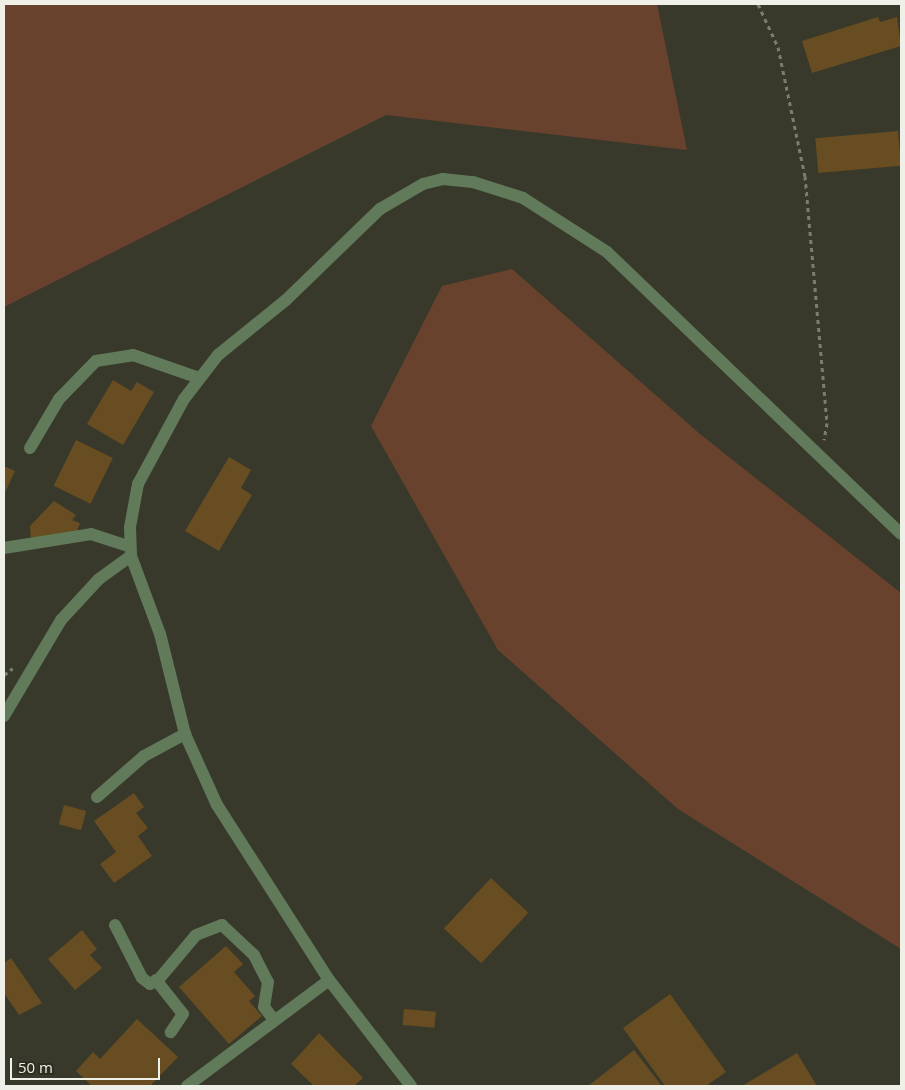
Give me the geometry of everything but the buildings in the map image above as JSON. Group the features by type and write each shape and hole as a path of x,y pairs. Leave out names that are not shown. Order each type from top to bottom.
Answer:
{"street":[{"path":"411,1086 329,980 239,844 185,734 160,634 130,551 138,484 199,378 218,355 286,300 380,209 423,184 443,179 473,182 523,198 607,252 901,534"},
{"path":"30,448 59,399 96,361 134,355 199,378"},
{"path":"4,548 91,534 130,551"},
{"path":"4,716 61,620 130,551"},
{"path":"97,797 144,756 185,734"},
{"path":"115,925 142,978 150,984 156,980 189,941 222,925 254,955 268,982 264,1007 274,1020"},
{"path":"156,980 183,1014 171,1032"},
{"path":"187,1086 329,980"}],"path":[{"path":"758,4 778,47 805,176 827,423 821,457"}],"shaded area":[{"path":"4,4 657,4 687,150 386,115 4,307"},
{"path":"512,269 700,434 901,593 901,949 678,809 498,650 371,426 442,286"}]}
